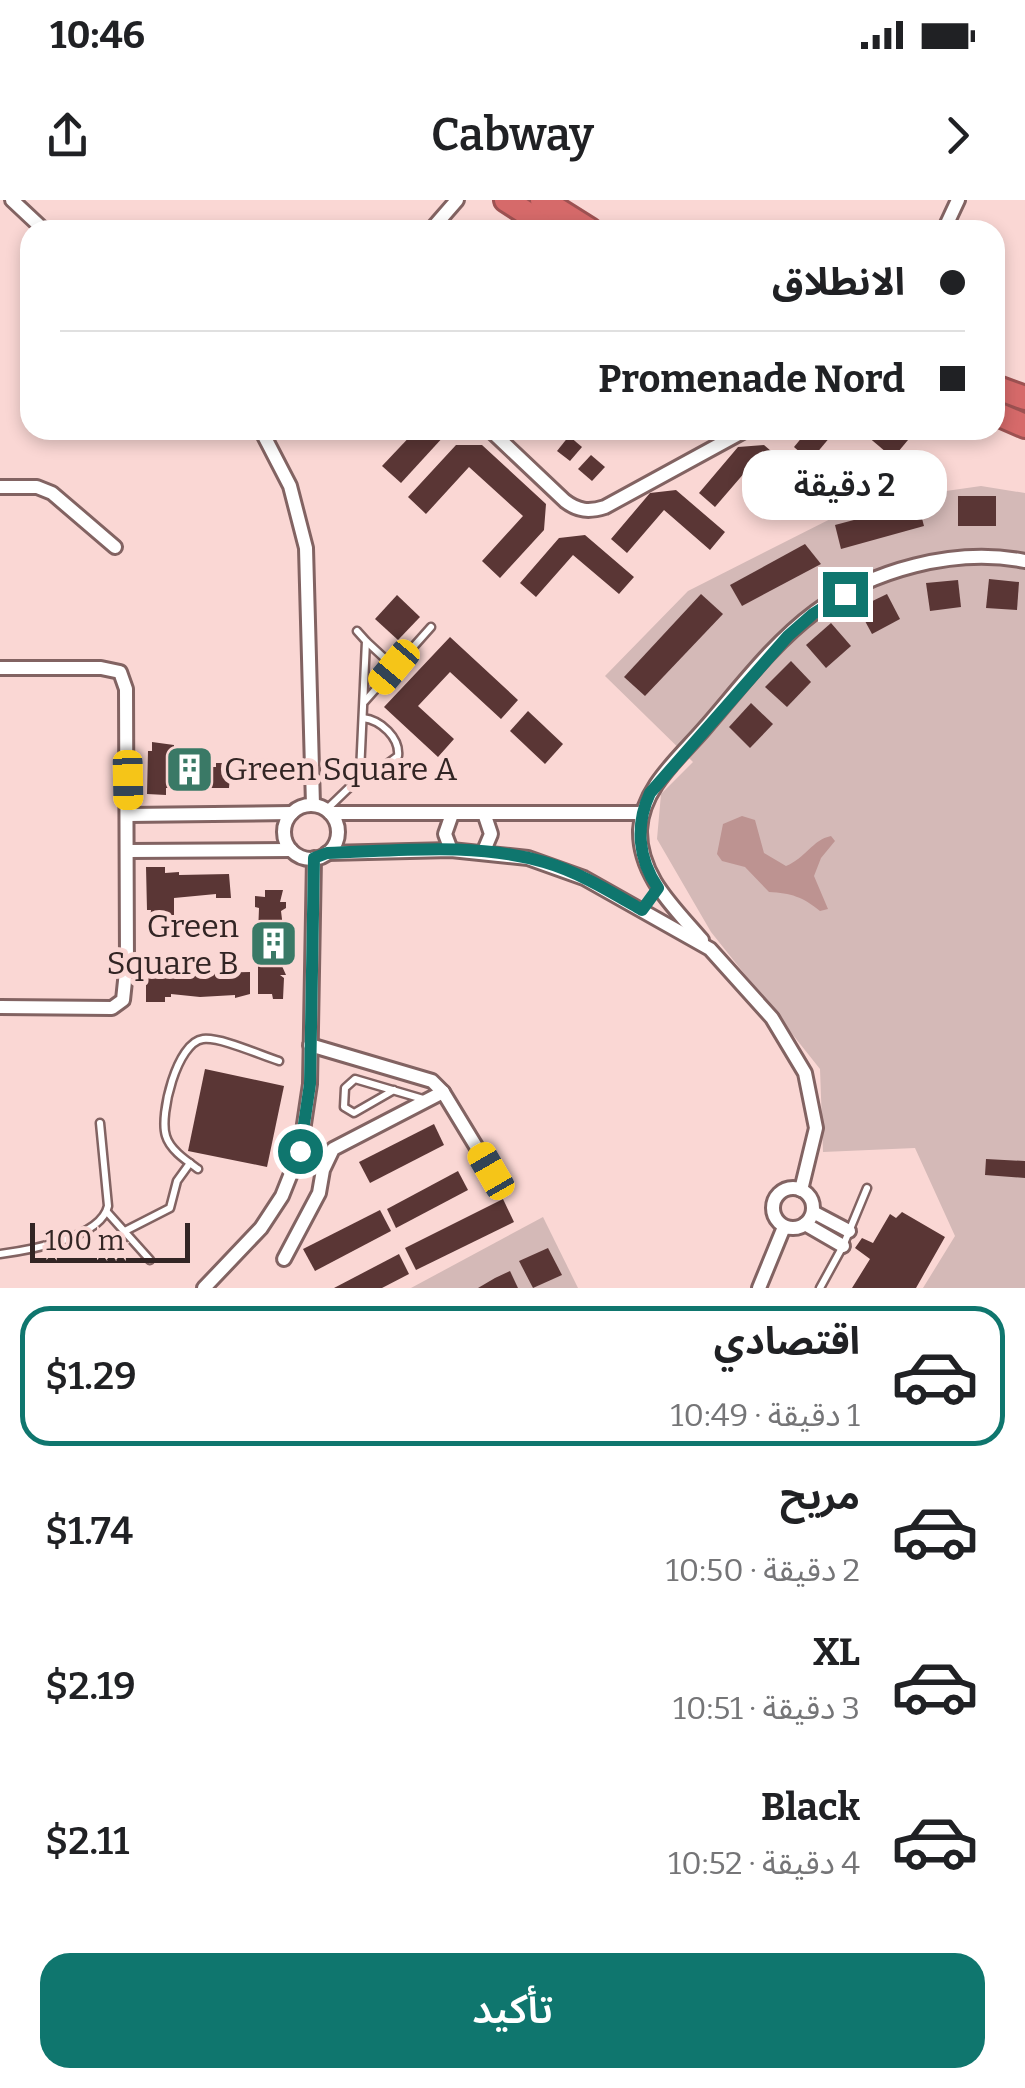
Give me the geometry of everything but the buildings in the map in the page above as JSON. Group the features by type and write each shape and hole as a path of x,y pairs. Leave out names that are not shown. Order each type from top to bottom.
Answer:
{"highway":[{"path":"506,200 537,220"},
{"path":"542,200 574,220"}],"street":[{"path":"12,200 33,220"},
{"path":"439,220 456,200"},
{"path":"204,1288 249,1244 291,1176 306,1122 321,856 338,834 323,809 306,548 290,486 266,440"},
{"path":"501,440 565,501 586,510 605,507 728,440"},
{"path":"0,486 37,487 52,493 115,547"},
{"path":"801,1190 816,1122 805,1073 772,1018 658,888 642,855 642,813 655,786 722,707 788,636 821,608 868,583 924,565 975,557 1025,561"},
{"path":"0,668 109,668 120,672 126,689 128,815 127,975 121,1004 112,1008 0,1008"},
{"path":"291,850 284,832 299,808 452,814 642,813"},
{"path":"128,815 292,814"},
{"path":"450,850 445,834 452,814"},
{"path":"483,852 491,834 484,814"},
{"path":"128,850 291,850 300,856 483,852 547,863 584,878 710,949"},
{"path":"642,910 658,888"},
{"path":"310,1045 424,1076 443,1092 491,1171"},
{"path":"284,1259 319,1193 328,1155 443,1092"},
{"path":"784,1190 801,1190 810,1199 809,1218 796,1228 784,1227 774,1216 774,1199 784,1190"},
{"path":"809,1218 849,1231"},
{"path":"809,1218 842,1246"},
{"path":"758,1288 784,1227"}],"lane":[{"path":"364,702 431,628"},
{"path":"357,631 394,667"},
{"path":"323,809 360,773 366,642"},
{"path":"360,773 375,774 398,756 399,750 398,743 375,720 363,718"},
{"path":"198,1169 171,1146 164,1129 172,1082 190,1045 209,1039 279,1061"},
{"path":"394,1090 354,1113 344,1107 345,1088 354,1078 394,1090 425,1100"},
{"path":"100,1123 108,1212 150,1260"},
{"path":"124,1231 170,1208 176,1186 190,1163"},
{"path":"820,1288 867,1188"},
{"path":"0,1254 80,1233 101,1222 108,1212"}],"shaded area":[{"path":"981,486 1025,493 1025,1288 923,1288 955,1236 915,1148 823,1152 820,1069 711,932 657,839 661,794 693,762 605,676 688,591 862,503"},
{"path":"742,816 755,820 764,853 786,866 831,836 835,841 821,858 814,876 828,909 820,911 796,897 769,892 745,867 722,861 717,854 723,824"},
{"path":"543,1217 578,1288 411,1288"}],"place":[{"name":"Green Square A","path":"189,769"},
{"name":"Green Square B","path":"274,944"}],"route":[{"path":"300,1151 310,1084 314,858 327,853 450,850 528,858 584,878 642,910 658,888 642,855 642,813 650,793 788,636 845,594"}]}
